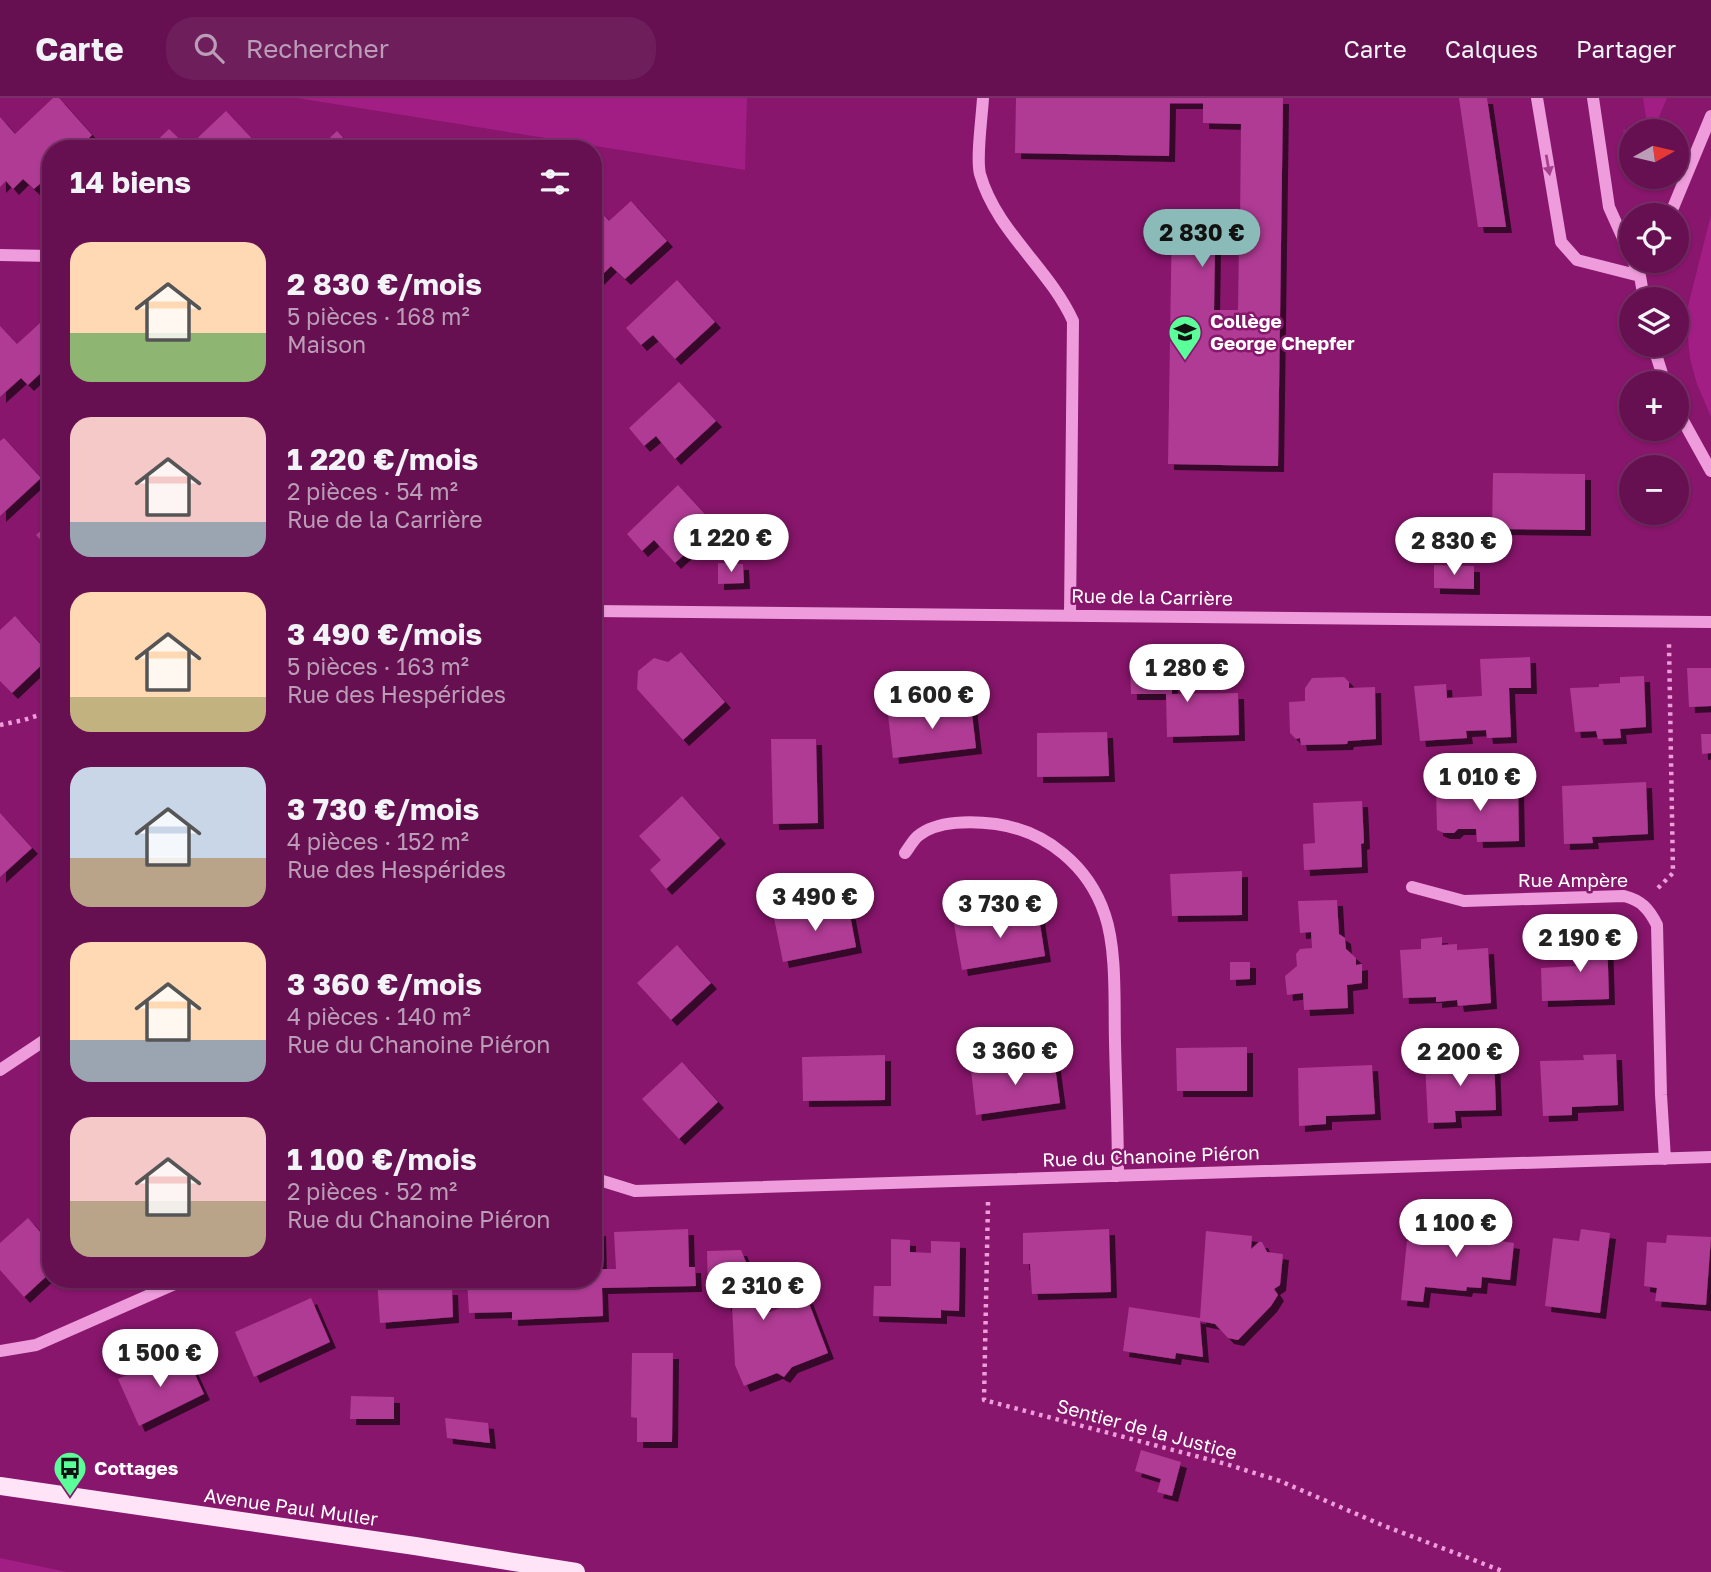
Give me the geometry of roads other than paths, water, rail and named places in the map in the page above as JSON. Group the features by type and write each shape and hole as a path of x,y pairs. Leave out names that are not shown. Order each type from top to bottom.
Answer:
{"main road":[{"name":"Avenue Paul Muller","path":"0,1486 576,1572"}],"street":[{"path":"982,98 979,172 995,210 1063,298 1073,321 1070,616"},
{"path":"1537,98 1561,242 1577,260 1640,276"},
{"path":"1593,98 1609,207 1619,229"},
{"path":"1675,203 1711,116"},
{"path":"0,255 42,256"},
{"path":"1639,273 1642,287"},
{"path":"1689,431 1711,471"},
{"name":"Rue de la Carrière","path":"602,611 1711,622"},
{"path":"905,853 919,836 936,827 987,823 1008,826 1041,838 1064,853 1083,874 1105,913 1109,932 1113,978 1118,1176"},
{"name":"Rue Ampère","path":"1412,887 1464,901 1624,896 1636,899 1651,913 1657,925 1665,1159"},
{"path":"0,1070 42,1042"},
{"name":"Rue du Chanoine Piéron","path":"602,1181 635,1191 1711,1157"},
{"path":"0,1351 36,1345 166,1288"}],"place":[{"name":"Collège George Chepfer","path":"1185,362"},
{"name":"Cottages","path":"70,1498"}]}
